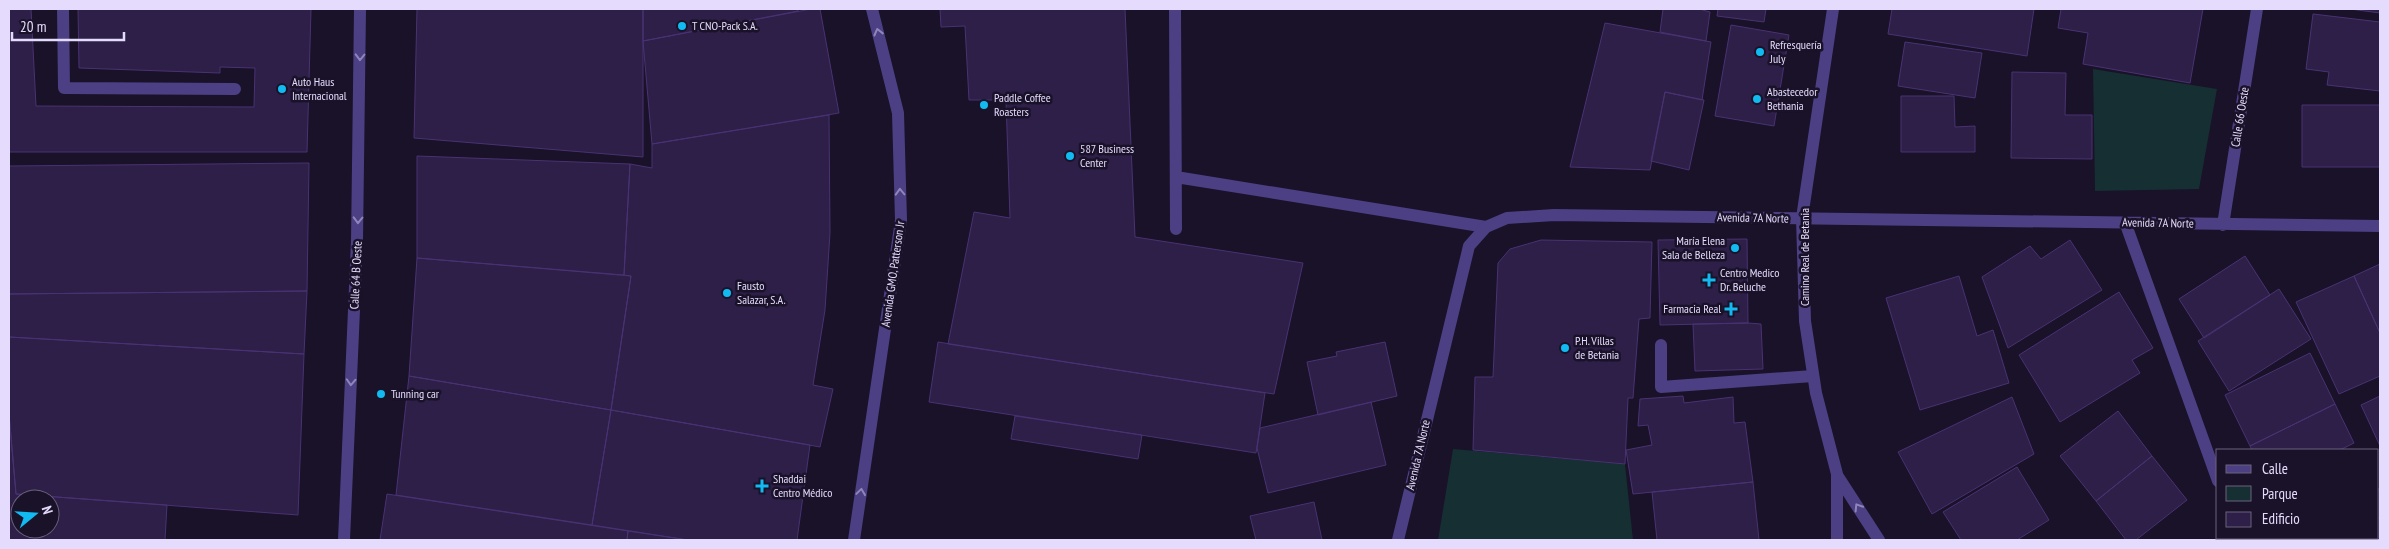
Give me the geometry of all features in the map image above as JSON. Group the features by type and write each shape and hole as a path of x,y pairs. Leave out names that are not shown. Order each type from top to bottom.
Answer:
{"street":[{"path":"63,9 64,88 235,89"},
{"name":"Calle 64 B Oeste","path":"344,540 358,241 360,9"},
{"name":"Avenida GMO. Patterson Jr","path":"854,540 901,220 898,113 872,9"},
{"path":"1175,9 1176,230"},
{"name":"Camino Real de Betania","path":"1834,9 1802,218 1805,321 1816,393 1836,474 1837,540"},
{"name":"Calle 66 Oeste","path":"2223,225 2257,9"},
{"path":"1176,178 1486,227"},
{"name":"Avenida 7A Norte","path":"1398,540 1469,246 1486,227 1507,218 1554,215 2380,226"},
{"path":"2125,222 2216,475"},
{"path":"1661,345 1661,387 1813,376"},
{"name":"Camino Real de Betania","path":"1836,474 1879,540"}],"green space":[{"path":"2093,69 2217,89 2199,189 2095,191"},
{"path":"1453,449 1625,464 1633,540 1438,540"}],"building":[{"name":"Auto Haus Internacional","path":"9,9 31,9 36,106 254,107 255,68 220,67 220,73 79,68 78,9 311,9 307,152 9,152"},
{"path":"417,9 643,9 643,157 414,138"},
{"name":"T CNO-Pack S.A.","path":"643,9 798,9 798,11 643,41"},
{"path":"811,9 820,9 839,113 652,144 643,41"},
{"name":"587 Business Center","path":"940,9 1125,9 1135,237 1303,263 1274,394 948,344 974,212 1010,218 1006,100 969,100 965,26 941,27"},
{"path":"1663,9 1699,9 1710,12 1706,41 1660,32"},
{"path":"1718,9 1766,9 1764,22 1717,16"},
{"path":"1892,9 2034,9 2027,56 1888,34"},
{"path":"2061,9 2203,9 2190,83 2083,64 2088,33 2058,28"},
{"path":"2350,9 2380,9 2380,13"},
{"path":"2313,14 2380,22 2380,91 2327,85 2329,72 2306,69"},
{"path":"1605,23 1711,42 1702,100 1665,92 1650,170 1570,167"},
{"path":"1731,25 1789,35 1774,126 1715,116"},
{"path":"1905,42 1982,53 1975,98 1898,86"},
{"path":"2012,72 2066,73 2065,115 2092,115 2092,159 2011,158"},
{"path":"1665,92 1704,100 1689,170 1651,161"},
{"path":"1901,96 1954,96 1955,127 1975,126 1975,152 1901,152"},
{"path":"2302,105 2380,105 2380,167 2302,167"},
{"name":"Fausto Salazar, S.A.","path":"829,115 830,233 825,310 813,385 833,389 820,447 611,410 631,276 624,275 630,164 652,168 652,144"},
{"path":"417,156 630,164 624,275 417,258"},
{"path":"309,163 307,291 9,294 9,166"},
{"path":"1747,239 1748,323 1660,325 1658,240"},
{"name":"P.H. Villas de Betania","path":"1541,240 1652,242 1650,318 1639,319 1633,398 1628,398 1625,464 1473,450 1475,377 1493,377 1498,263 1510,249"},
{"path":"2070,240 2102,290 2008,348 1982,277 2030,246 2041,259"},
{"path":"2245,256 2270,295 2204,338 2179,299"},
{"path":"417,258 631,276 611,410 409,376"},
{"path":"2380,264 2380,333 2354,276"},
{"path":"1959,276 1977,336 1993,330 2009,383 1920,410 1886,298"},
{"path":"2354,276 2380,333 2380,376 2339,394 2296,302"},
{"path":"2279,289 2311,339 2229,391 2198,341"},
{"path":"307,291 304,354 9,337 9,294"},
{"path":"2119,292 2153,348 2132,360 2140,373 2060,422 2019,355"},
{"path":"1693,324 1761,324 1763,369 1695,371"},
{"path":"9,337 304,354 298,515 60,497 60,489 16,489 9,414"},
{"path":"938,342 1265,393 1256,453 929,402"},
{"path":"1385,342 1397,396 1318,415 1307,362 1337,356 1336,352"},
{"path":"2310,353 2335,404 2250,446 2225,395"},
{"path":"409,376 611,410 592,525 396,495"},
{"path":"1683,396 1684,403 1733,397 1734,423 1745,422 1753,482 1633,494 1626,450 1652,445 1648,425 1638,426 1640,399"},
{"path":"2380,396 2380,446 2361,405"},
{"path":"2012,397 2034,454 1932,514 1898,452"},
{"path":"1371,402 1386,465 1268,493 1257,448 1260,428"},
{"path":"2335,404 2354,443 2342,449 2252,449 2250,446"},
{"path":"611,410 810,445 797,540 688,540 592,525"},
{"path":"2118,411 2152,456 2096,501 2060,456"},
{"path":"9,414 16,489 10,489 10,539 60,539 60,497 167,505 165,540 9,540"},
{"path":"1015,416 1142,435 1138,459 1011,439"},
{"path":"2152,456 2187,500 2136,540 2126,540 2096,501"},
{"path":"2017,467 2049,520 2017,540 1961,540 1943,512"},
{"path":"1753,482 1759,540 1657,540 1652,492"},
{"path":"2379,491 2380,494 2379,518"},
{"path":"387,494 628,531 627,540 380,540"},
{"path":"1314,502 1322,540 1256,540 1250,516"},
{"path":"2379,518 2380,540 2346,540 2379,539"},
{"path":"628,531 688,540 627,540"},
{"path":"2263,539 2348,539 2346,540"}],"place":[{"name":"T CNO-Pack S.A.","path":"682,26"},
{"name":"Refresquería July","path":"1760,52"},
{"name":"Auto Haus Internacional","path":"282,89"},
{"name":"Abastecedor Bethania","path":"1757,99"},
{"name":"Paddle Coffee Roasters","path":"984,105"},
{"name":"587 Business Center","path":"1070,156"},
{"name":"María Elena Sala de Belleza","path":"1735,248"},
{"name":"Centro Medico Dr. Beluche","path":"1709,280"},
{"name":"Fausto Salazar, S.A.","path":"727,293"},
{"name":"Farmacia Real","path":"1731,309"},
{"name":"P.H. Villas de Betania","path":"1565,348"},
{"name":"Tunning car","path":"381,394"},
{"name":"Shaddai Centro Médico","path":"762,486"}]}
